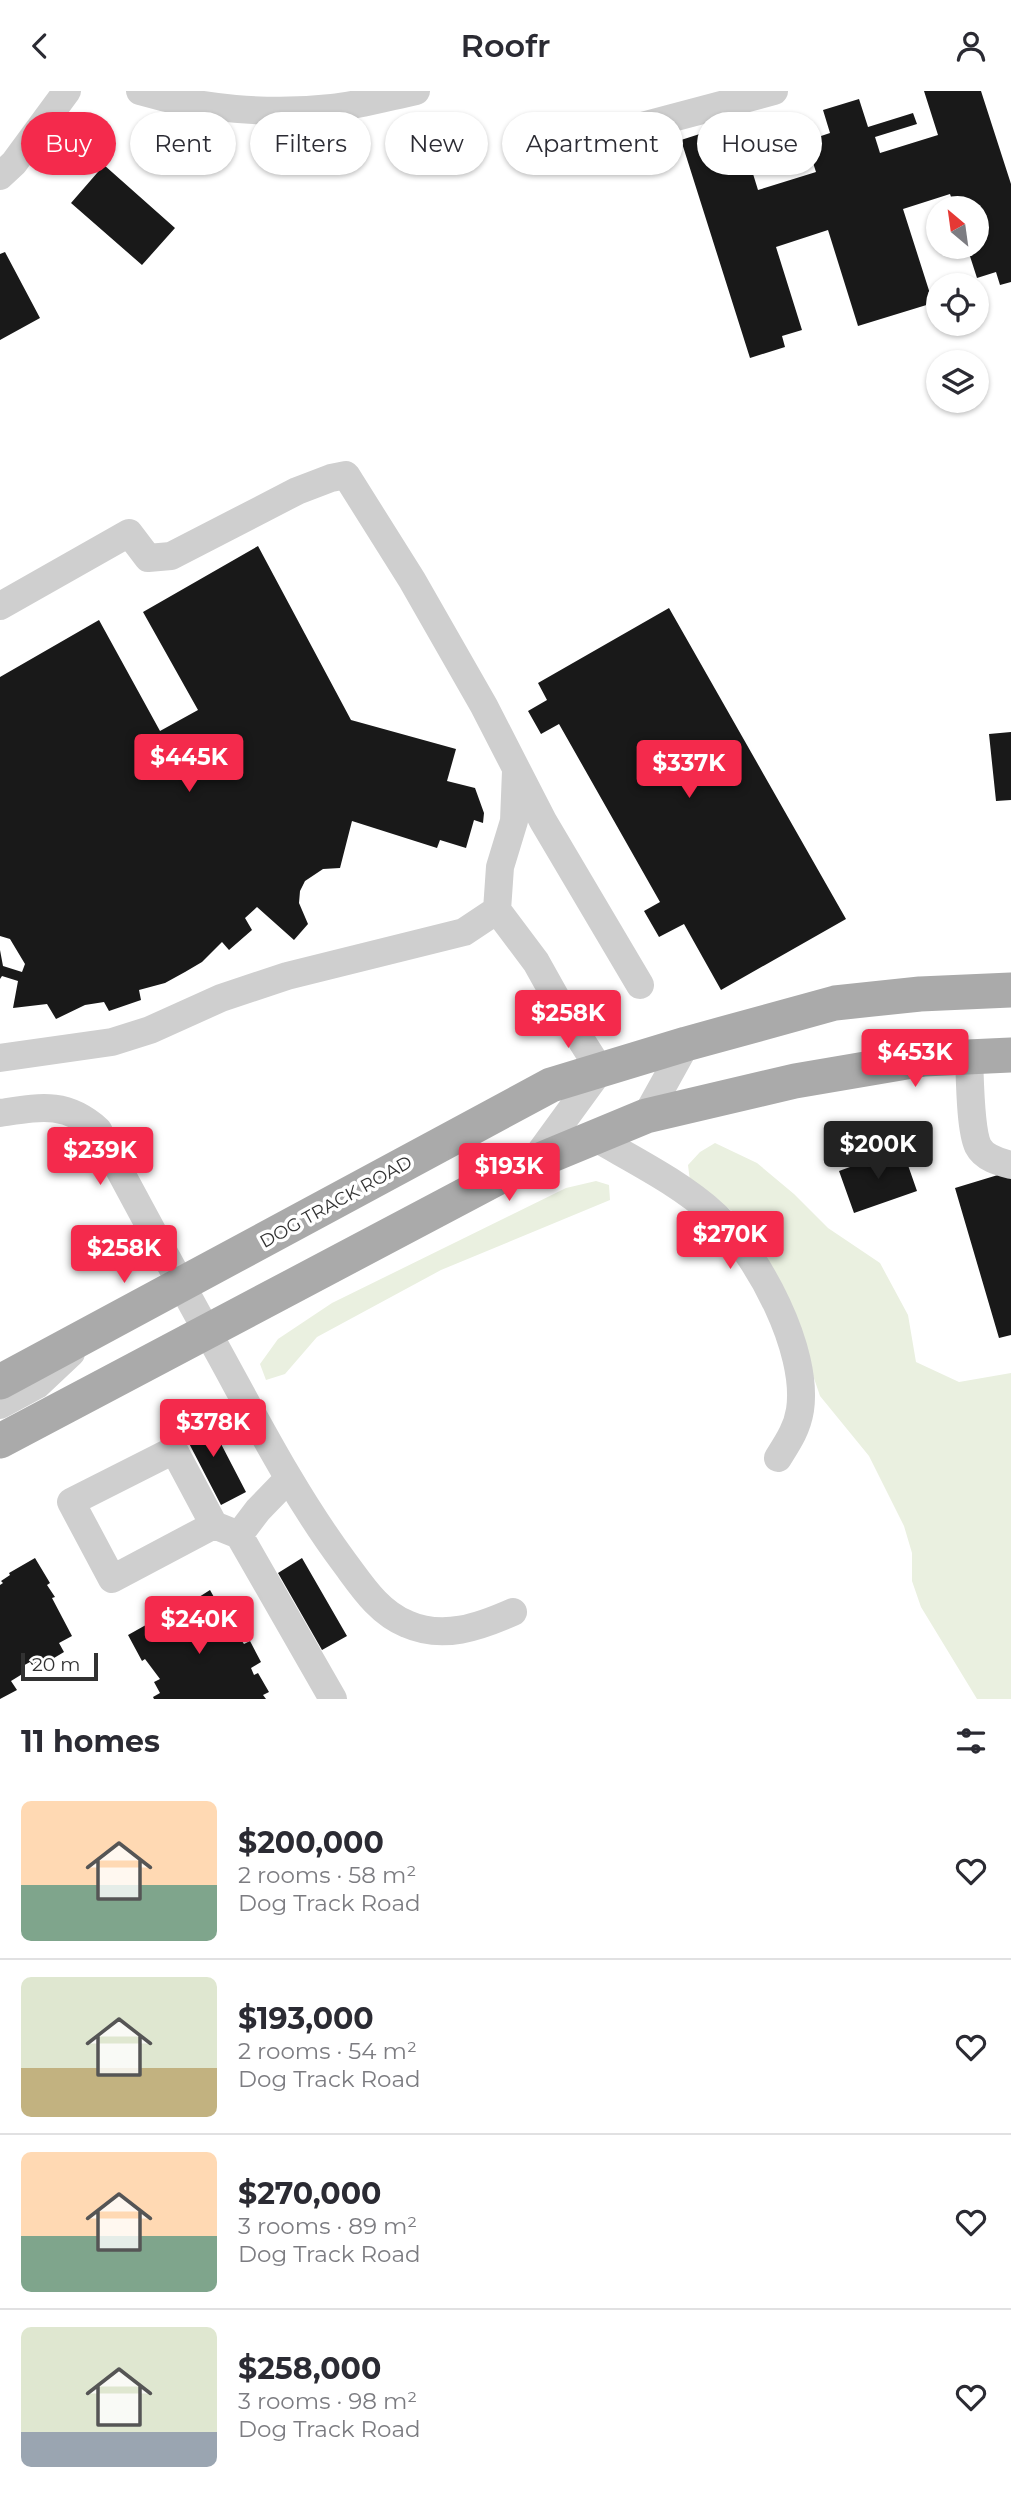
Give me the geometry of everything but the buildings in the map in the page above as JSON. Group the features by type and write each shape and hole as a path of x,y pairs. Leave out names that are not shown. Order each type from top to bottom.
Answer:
{"main road":[{"name":"DOG TRACK ROAD","path":"0,1383 551,1085 835,1003 920,994 1011,990"},
{"path":"0,1441 501,1175 646,1116 795,1081 924,1059 1011,1055"}],"street":[{"path":"0,176 14,163 66,91"},
{"path":"140,91 163,98 233,108 279,111 334,108 416,91"},
{"path":"683,115 775,91"},
{"path":"0,606 130,533 148,558 171,556 297,491 345,475 412,580 484,706 543,821 640,985"},
{"path":"516,771 514,821 500,867 497,910 536,962 600,1070 533,1162"},
{"path":"0,1058 112,1042 150,1030 221,998 287,976 464,932 497,910"},
{"path":"646,1116 686,1044"},
{"path":"969,1057 972,1109 978,1146 991,1159 1011,1165"},
{"path":"0,1113 32,1108 72,1111 98,1130 288,1479 332,1545 386,1613 429,1632 452,1632 483,1625 513,1612"},
{"path":"594,1137 685,1191 714,1214 740,1240 780,1312 788,1330 797,1367 800,1408 795,1430 778,1458"},
{"path":"0,1405 37,1385 94,1332"},
{"path":"288,1479 258,1510 227,1530 112,1579 71,1502 174,1450 227,1530 333,1699"}],"green space":[{"path":"715,1143 757,1163 794,1194 828,1228 880,1263 908,1315 916,1362 959,1382 1011,1373 1011,1699 977,1699 921,1607 912,1581 912,1553 904,1526 869,1456 820,1396 792,1313 764,1254 739,1216 690,1181 688,1165 700,1152"},
{"path":"596,1181 609,1185 610,1200 441,1270 317,1337 285,1374 266,1380 260,1364 278,1339 332,1303 566,1188"}]}
